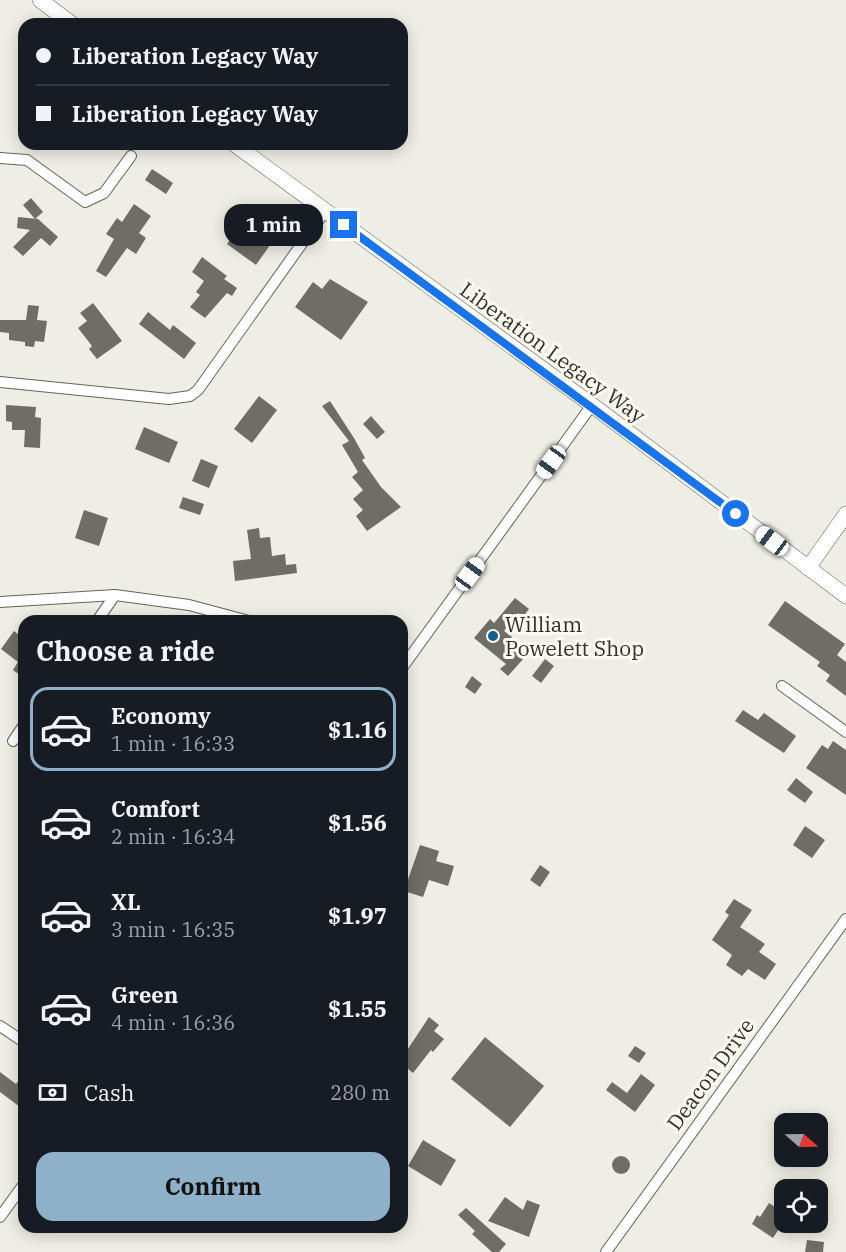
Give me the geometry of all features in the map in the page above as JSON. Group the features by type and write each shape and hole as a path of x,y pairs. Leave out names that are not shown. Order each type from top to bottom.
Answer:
{"main road":[{"path":"40,0 64,18"},
{"name":"Liberation Legacy Way","path":"242,150 592,405 846,596"},
{"path":"808,568 846,514"}],"street":[{"path":"0,158 27,160 85,202 104,193 131,156"},
{"path":"0,382 169,399 190,396 198,390 325,211"},
{"path":"408,660 592,405"},
{"path":"0,602 115,595 189,605 226,615"},
{"path":"101,615 115,595"},
{"path":"782,686 846,732"},
{"path":"13,741 18,734"},
{"name":"Deacon Drive","path":"606,1252 846,919"},
{"path":"0,1026 18,1038"},
{"path":"0,1217 18,1192"}],"building":[{"path":"152,169 173,183 166,194 145,180"},
{"path":"31,198 43,212 35,219 23,205"},
{"path":"134,204 151,216 139,233 146,238 136,254 127,248 106,277 96,271 114,239 106,234 117,218 122,222"},
{"path":"253,207 282,228 256,265 227,244"},
{"path":"18,217 38,219 58,237 50,246 41,238 23,256 13,247 30,230 17,228"},
{"path":"202,257 227,276 224,279 237,288 232,296 227,293 205,318 190,307 200,295 196,292 204,281 192,272"},
{"path":"330,279 368,302 341,340 295,307 313,282 322,289"},
{"path":"93,303 122,341 97,359 89,349 92,346 78,328 87,321 80,313"},
{"path":"28,305 39,306 37,320 47,321 44,342 35,341 34,347 25,346 25,342 9,340 9,333 0,332 0,320 26,320"},
{"path":"148,312 170,330 173,325 196,343 184,359 139,324"},
{"path":"259,396 277,410 252,443 234,429"},
{"path":"330,401 365,458 362,460 381,487 401,507 367,531 356,516 363,510 353,499 363,490 352,477 358,472 342,445 349,441 322,406"},
{"path":"6,405 36,407 35,417 41,418 40,448 24,447 25,430 12,430 12,422 6,421"},
{"path":"371,416 385,432 377,439 363,424"},
{"path":"144,427 178,442 169,463 135,449"},
{"path":"201,459 218,466 209,488 192,481"},
{"path":"183,497 204,504 200,515 179,508"},
{"path":"84,510 108,518 99,546 75,538"},
{"path":"259,528 260,538 270,537 272,556 285,554 286,565 296,564 297,573 235,581 233,561 251,559 247,530"},
{"path":"515,598 529,609 523,617 518,613 504,631 512,637 507,643 524,658 508,676 500,669 506,664 474,638 490,619 494,623"},
{"path":"785,601 845,644 837,655 846,662 846,696 826,681 830,675 817,666 820,662 768,625"},
{"path":"14,631 18,634 18,662 1,649"},
{"path":"545,659 554,666 541,683 532,676"},
{"path":"18,662 18,674 13,670"},
{"path":"472,676 482,684 475,694 465,687"},
{"path":"743,710 758,720 764,713 796,736 784,753 735,721"},
{"path":"833,741 846,750 846,795 806,768 822,745 828,749"},
{"path":"796,778 813,792 805,803 787,790"},
{"path":"805,826 825,840 812,858 793,845"},
{"path":"420,845 439,851 436,861 454,866 448,886 429,880 423,897 408,892 408,880"},
{"path":"540,865 550,872 540,887 530,880"},
{"path":"734,899 752,910 740,927 765,944 759,952 776,964 765,980 748,969 742,976 726,965 732,955 712,940 729,915 725,912"},
{"path":"429,1017 439,1025 434,1031 444,1039 433,1052 431,1050 413,1073 408,1069 408,1049"},
{"path":"485,1037 544,1086 510,1127 451,1079"},
{"path":"635,1046 646,1053 639,1063 628,1056"},
{"path":"0,1072 16,1084 18,1082 18,1106 0,1092"},
{"path":"641,1074 655,1085 635,1112 606,1090 612,1082 627,1093"},
{"path":"423,1140 456,1160 441,1186 408,1166"},
{"path":"621,1156 627,1159 630,1165 627,1171 621,1174 615,1171 612,1165 615,1159"},
{"path":"505,1197 523,1210 527,1200 540,1205 529,1237 488,1221"},
{"path":"769,1203 774,1206 774,1233 776,1233 773,1238 752,1224 757,1215 760,1217"},
{"path":"466,1208 506,1244 499,1252 492,1252 472,1234 475,1231 458,1215"},
{"path":"807,1240 824,1242 823,1252 805,1252"}],"place":[{"name":"William Powelett Shop","path":"493,636"}],"route":[{"path":"344,225 592,405 736,514"}]}
